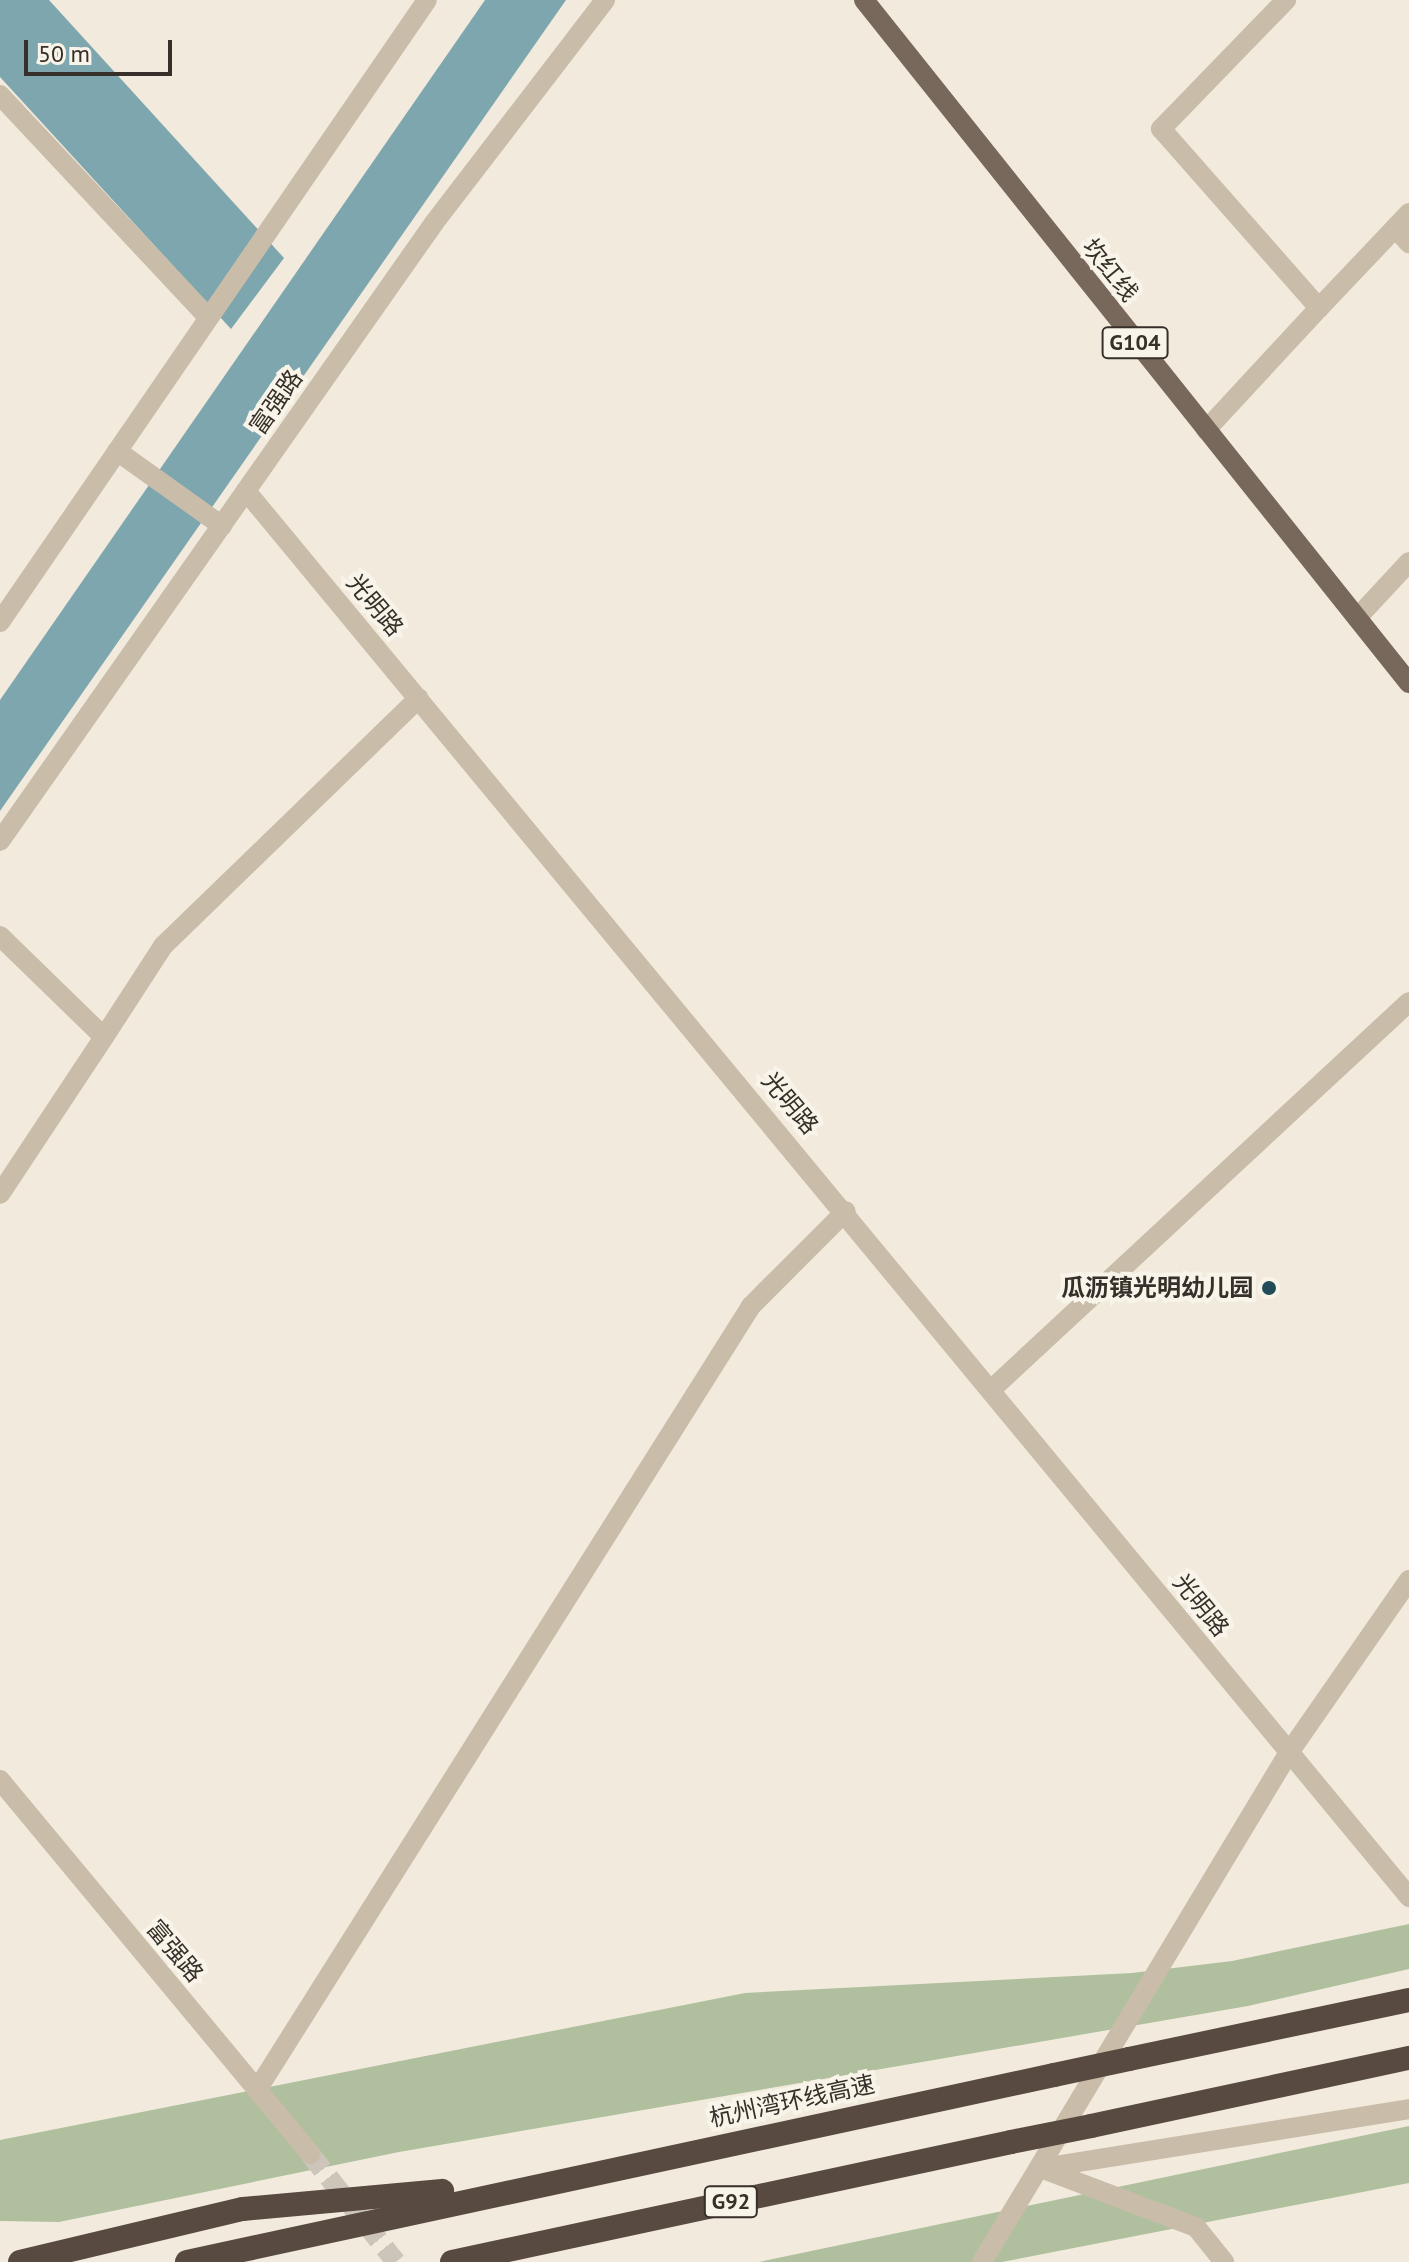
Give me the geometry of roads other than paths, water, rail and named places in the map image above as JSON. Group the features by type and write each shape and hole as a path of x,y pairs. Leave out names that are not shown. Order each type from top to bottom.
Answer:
{"highway":[{"name":"杭州湾环线高速","path":"187,2262 536,2183 1409,2000"},
{"name":"G92","path":"452,2262 1409,2058"},
{"path":"20,2262 243,2209 536,2183"}],"main road":[{"name":"坎红线","path":"864,0 1409,683"}],"street":[{"path":"0,622 427,0"},
{"name":"富强路","path":"0,841 217,523 246,491 434,223 605,0"},
{"path":"1286,0 1161,129 1319,308"},
{"path":"0,95 210,314"},
{"path":"1206,430 1319,308 1404,228"},
{"path":"117,451 217,523"},
{"name":"光明路","path":"246,491 993,1388 1288,1754 1409,1897"},
{"path":"1357,618 1409,562"},
{"path":"0,1194 163,946 419,698"},
{"path":"0,936 104,1037"},
{"path":"993,1388 1409,1002"},
{"path":"257,2090 751,1306 846,1211"},
{"path":"982,2262 1042,2168 1288,1754 1409,1580"},
{"name":"富强路","path":"0,1780 310,2154"},
{"path":"1042,2168 1409,2109"},
{"path":"1042,2168 1196,2227 1224,2262"}],"water":[{"path":"0,0 49,0 284,258 231,329 0,77"},
{"path":"485,0 566,0 0,811 0,700"}],"tunnel":[{"path":"310,2154 396,2262"}],"place":[{"name":"瓜沥镇光明幼儿园","path":"1269,1288"}]}
